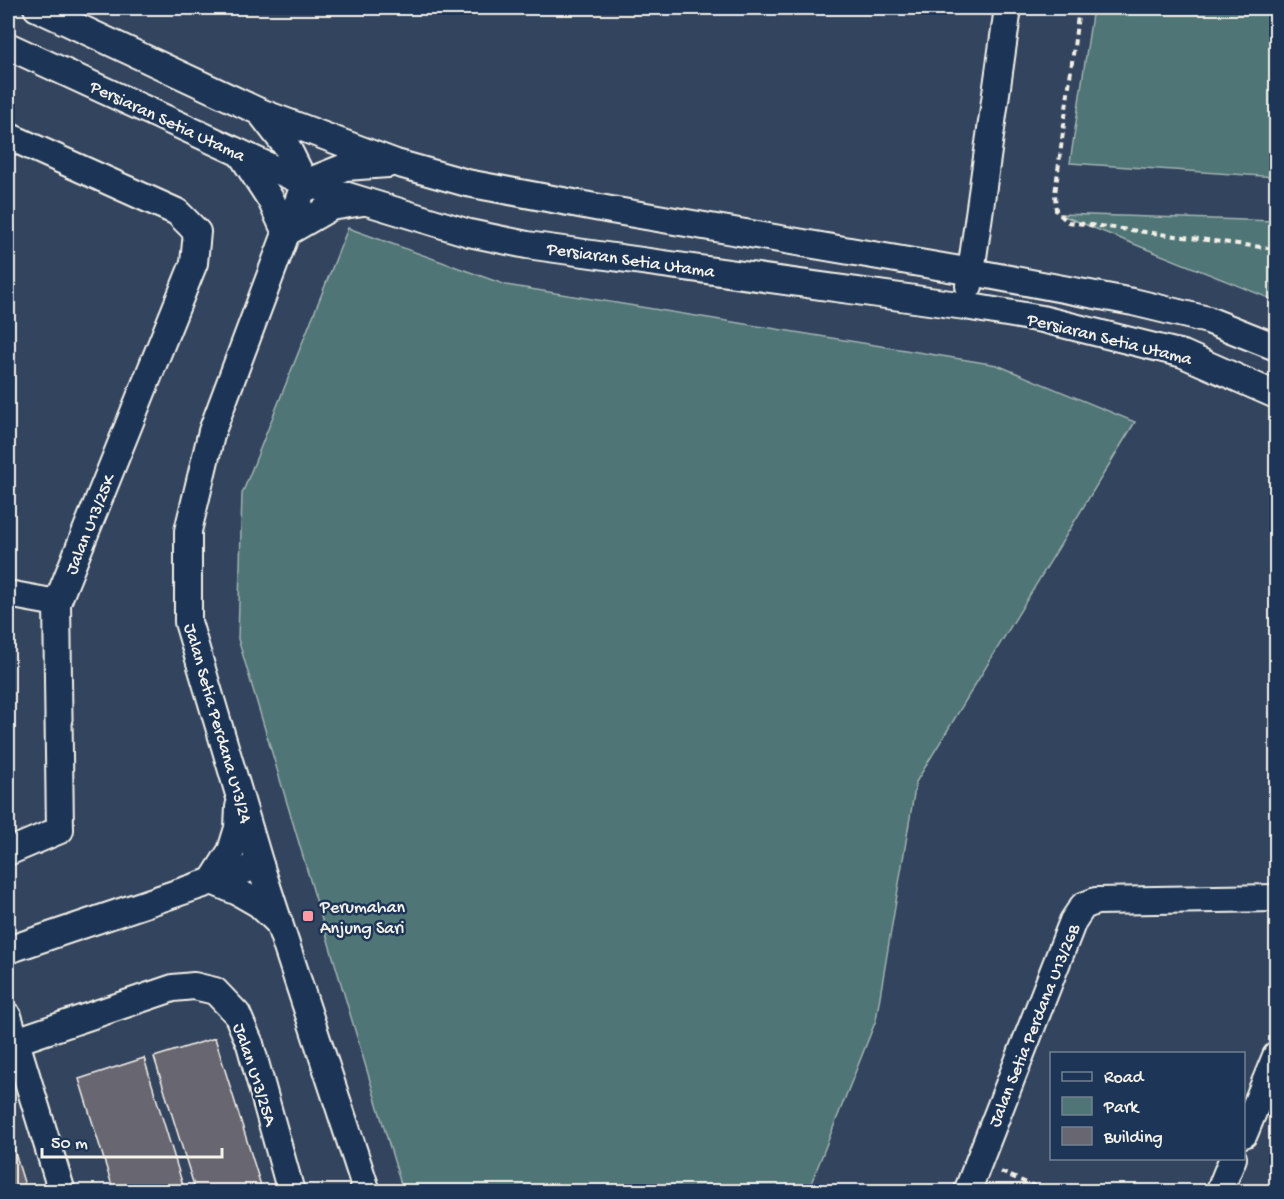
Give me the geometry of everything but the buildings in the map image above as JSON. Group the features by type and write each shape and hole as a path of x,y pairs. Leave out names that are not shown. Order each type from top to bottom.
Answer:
{"street":[{"name":"Persiaran Setia Utama","path":"37,8 260,112 396,163 467,183 1134,302 1208,320 1276,347"},
{"path":"965,306 972,272 1008,8"},
{"name":"Persiaran Setia Utama","path":"8,46 305,183 469,233 527,245 965,306 1042,319 1183,354 1276,395"},
{"path":"260,112 287,147 305,183 345,167 396,163"},
{"name":"Jalan U13/25K","path":"8,136 177,212 197,232 194,263 57,603 60,830 8,852"},
{"path":"241,154 271,200 286,233 331,207 366,202"},
{"name":"Jalan Setia Perdana U13/24","path":"305,183 212,431 188,531 188,622 260,865 367,1191"},
{"path":"8,594 57,603"},
{"path":"212,881 231,851 238,828 239,795"},
{"path":"8,950 260,865"},
{"path":"212,881 260,904 279,923"},
{"name":"Jalan Setia Perdana U13/26B","path":"967,1191 1073,921 1083,906 1096,901 1276,897"},
{"name":"Jalan U13/25A","path":"16,1041 173,988 194,986 215,991 237,1014 250,1044 291,1191"},
{"path":"8,1017 62,1191"},
{"path":"1245,1132 1276,1056"},
{"path":"1220,1190 1232,1160"}],"path":[{"path":"1079,8 1055,194 1056,211 1068,222 1276,249"},
{"path":"978,1163 1048,1191"}],"green space":[{"path":"1093,8 1276,8 1276,177 1070,163"},
{"path":"1059,214 1276,221 1276,301"},
{"path":"348,228 506,285 997,365 1135,422 916,782 876,1020 808,1191 403,1191 238,639 242,494"}],"place":[{"name":"Perumahan Anjung Sari","path":"308,916"}]}
